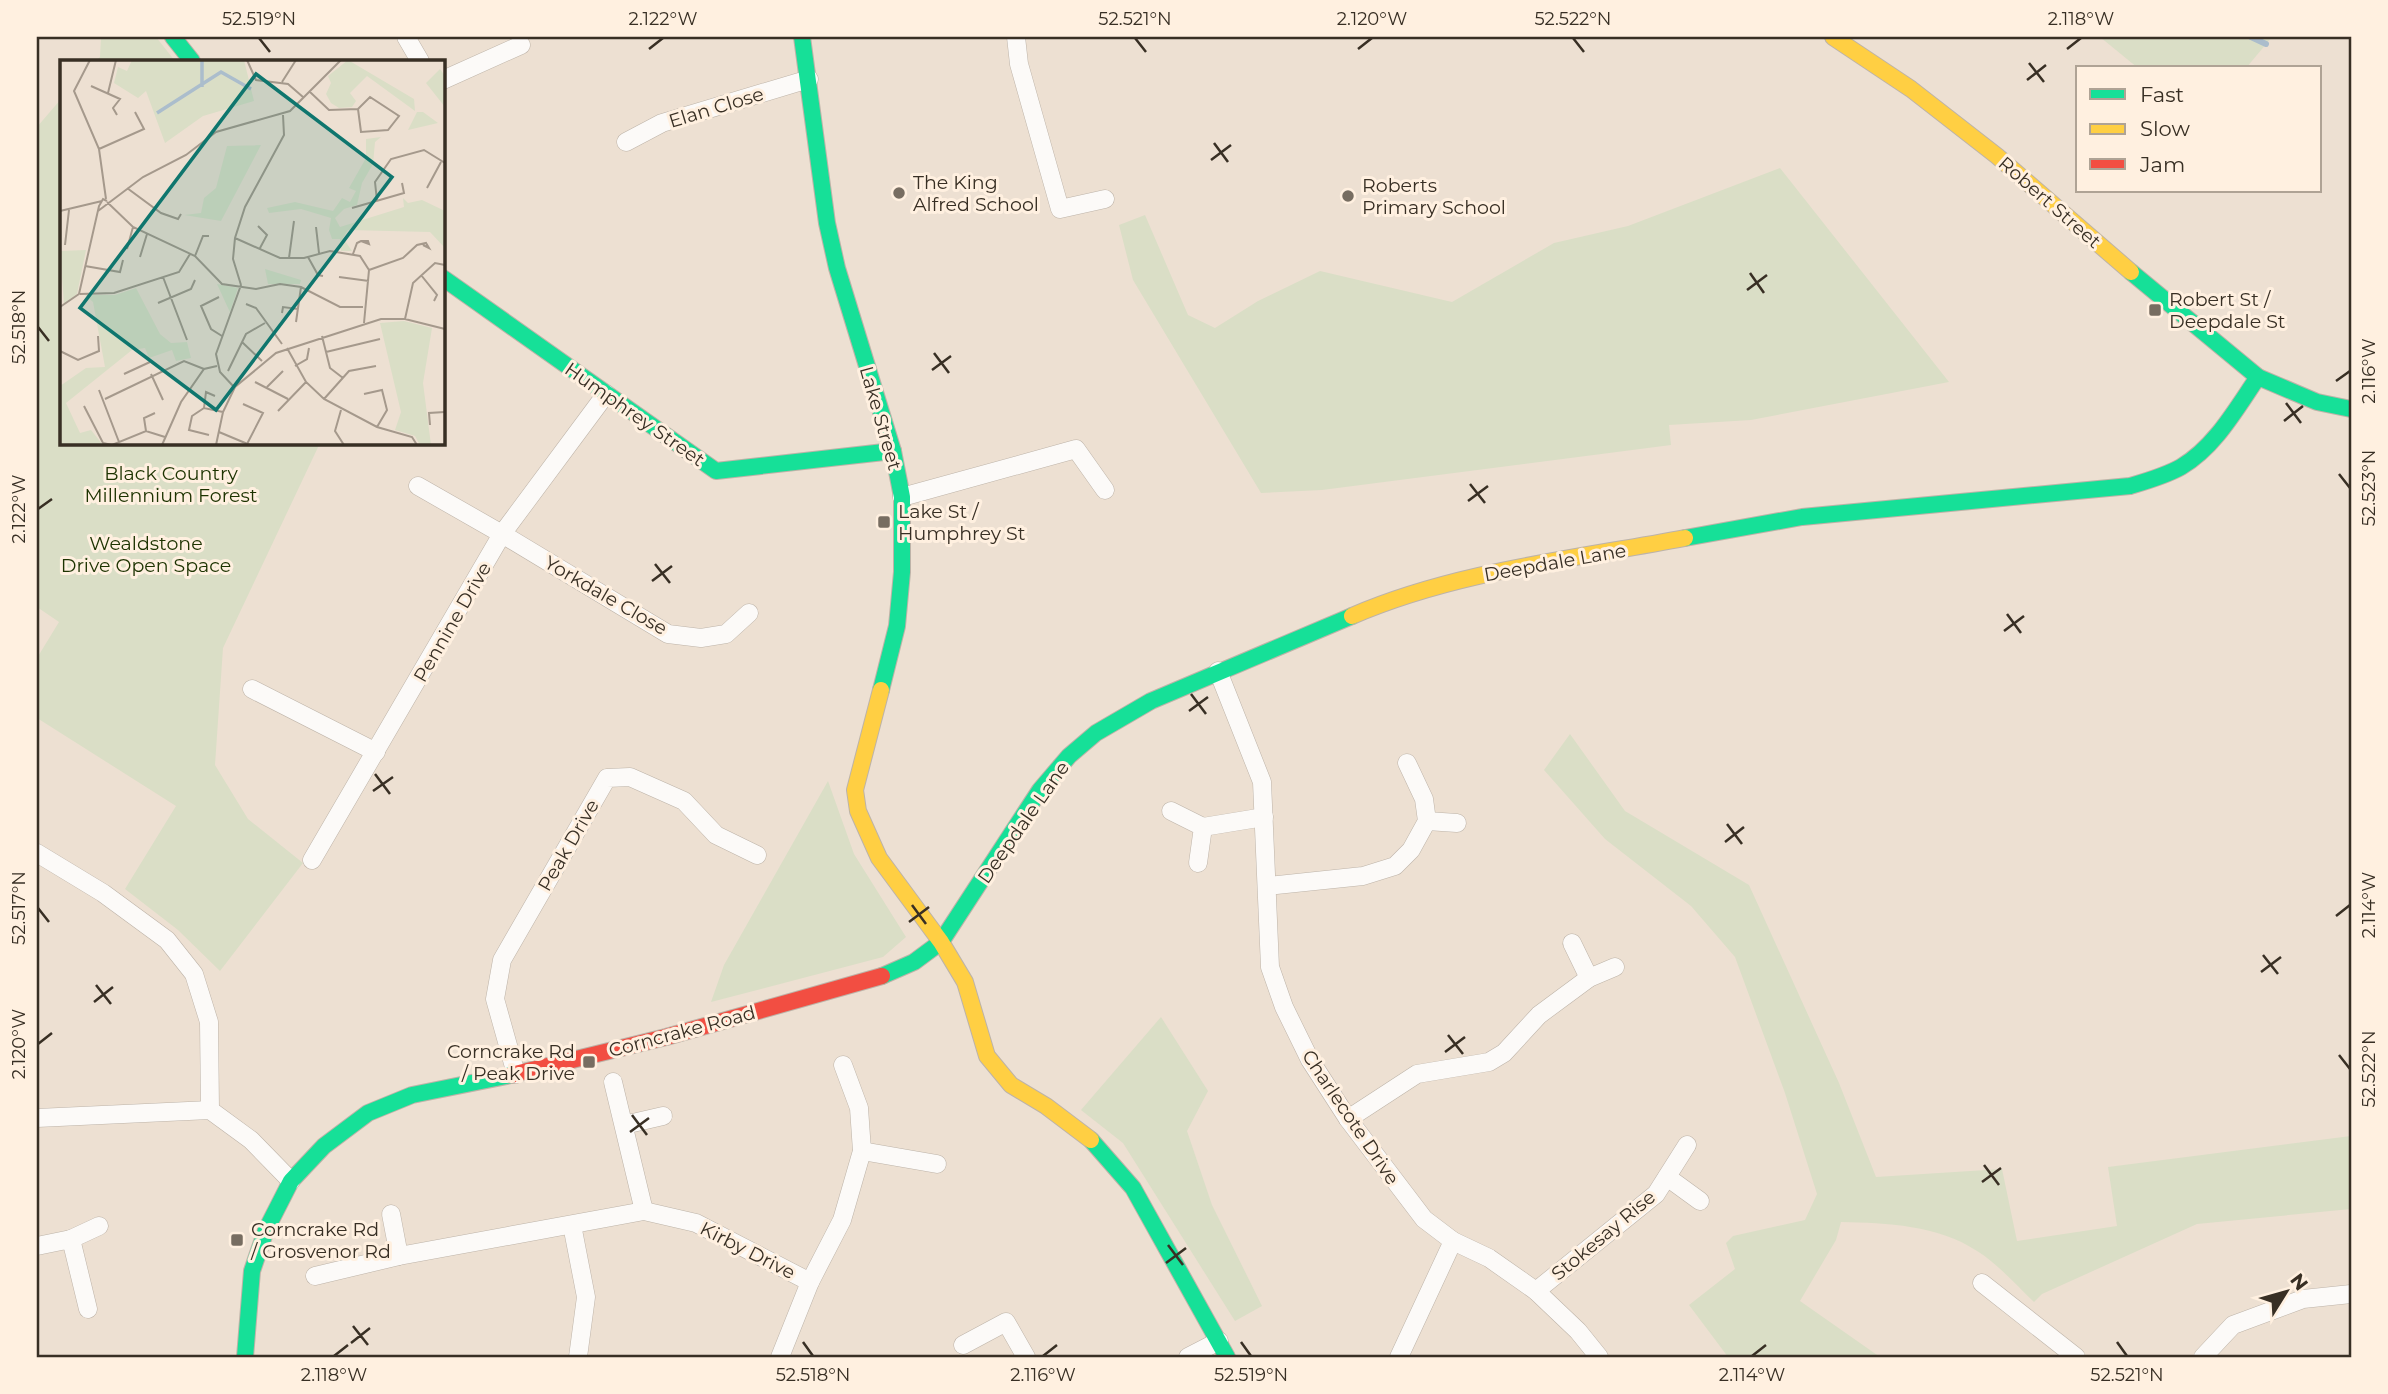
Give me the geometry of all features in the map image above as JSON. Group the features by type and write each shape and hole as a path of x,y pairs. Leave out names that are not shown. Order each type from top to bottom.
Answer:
{"street":[{"path":"173,37 191,60"},
{"path":"407,37 419,60"},
{"name":"Lake Street","path":"802,37 827,223 837,268 893,451 902,497 902,572 897,626 855,790 858,811 879,858 941,942 965,982 987,1056 1011,1085 1046,1106 1091,1140 1133,1188 1227,1357"},
{"path":"1016,37 1019,64 1060,209 1105,199"},
{"name":"Robert Street","path":"1833,37 1911,89 1997,156 2155,293 2258,377 2317,402 2351,409"},
{"path":"444,80 521,46"},
{"name":"Elan Close","path":"626,142 662,123 809,79"},
{"name":"Humphrey Street","path":"444,279 716,471 893,451"},
{"name":"Deepdale Lane","path":"941,942 1040,790 1069,756 1096,733 1129,713 1218,671 1372,607 1469,578 1802,517 2130,486 2160,477 2189,462 2229,418 2258,377"},
{"name":"Pennine Drive","path":"312,860 502,534 606,394"},
{"path":"902,497 1076,449 1105,490"},
{"name":"Yorkdale Close","path":"418,486 668,634 701,638 726,634 749,613"},
{"name":"Charlecote Drive","path":"1218,671 1262,782 1270,967 1284,1007 1310,1060 1348,1119 1424,1219 1453,1241 1489,1258 1536,1291 1578,1331 1599,1357"},
{"path":"252,689 376,752"},
{"path":"1268,886 1363,876 1395,866 1411,850 1427,821 1424,799 1407,763"},
{"name":"Peak Drive","path":"516,1074 495,999 502,960 607,779 630,777 684,802 716,835 757,855"},
{"path":"1171,811 1203,827 1264,817"},
{"path":"1427,821 1457,823"},
{"path":"1198,863 1203,827"},
{"path":"37,853 103,893 167,940 194,974 209,1022 210,1111"},
{"name":"Corncrake Road","path":"291,1181 324,1146 368,1113 412,1095 516,1074 666,1037 883,976 915,962 941,942"},
{"path":"1572,943 1589,978"},
{"path":"1348,1119 1416,1074 1489,1062 1504,1053 1539,1015 1589,978 1615,967"},
{"path":"780,1357 810,1282 842,1220 862,1151 859,1108 844,1065"},
{"path":"613,1082 644,1211"},
{"path":"37,1118 210,1111 251,1140 291,1181 266,1230 252,1271 245,1357"},
{"path":"624,1125 663,1116"},
{"name":"Stokesay Rise","path":"1536,1291 1656,1194 1686,1145"},
{"path":"862,1151 937,1164"},
{"name":"Stokesay Rise","path":"1667,1177 1700,1201"},
{"name":"Kirby Drive","path":"315,1276 399,1255 644,1211 696,1223 810,1282"},
{"path":"391,1214 399,1255"},
{"path":"572,1225 586,1297 578,1357"},
{"path":"37,1247 71,1239 99,1226"},
{"path":"71,1239 88,1310"},
{"path":"1399,1357 1453,1241"},
{"path":"1982,1283 2076,1357"},
{"path":"2203,1357 2233,1325 2303,1299 2351,1294"},
{"path":"963,1345 1006,1322 1026,1357"},
{"path":"1188,1357 1219,1341"}],"green space":[{"path":"101,37 156,37 174,60 97,60 100,57"},
{"path":"2100,37 2272,37 2248,66 2136,66"},
{"name":"Wealdstone Drive Open Space","path":"60,100 60,444 320,444 223,648 215,765 248,819 303,863 220,971 178,930 125,889 176,806 37,718 37,658 59,622 37,607 37,127"},
{"path":"1780,168 1949,382 1751,420 1669,425 1671,445 1322,490 1261,493 1133,280 1119,225 1145,215 1188,315 1215,328 1258,301 1320,271 1452,302 1554,243 1628,226"},
{"path":"1570,734 1625,811 1749,885 1839,1083 1876,1177 2002,1169 2017,1241 2117,1226 2108,1167 2351,1136 2351,1209 2197,1224 2042,1294 2034,1302 2000,1268 1962,1242 1912,1227 1841,1222 1836,1240 1800,1301 1880,1357 1728,1357 1689,1305 1735,1269 1726,1243 1733,1236 1805,1220 1817,1194 1785,1093 1735,957 1691,906 1605,839 1544,770"},
{"path":"828,781 854,854 906,937 883,957 711,1002 724,965"},
{"path":"1161,1017 1208,1091 1187,1131 1212,1205 1262,1306 1235,1321 1123,1143 1081,1110"}],"waterway":[{"path":"2251,37 2266,44"}],"traffic: fast":[{"path":"173,37 191,60"},
{"path":"802,37 827,223 837,268 893,451 902,497 902,572 897,626 881,690"},
{"path":"2131,272 2258,377 2317,402 2351,409"},
{"path":"444,279 716,471 893,451"},
{"path":"1685,538 1802,517 2130,486 2169,473 2193,459 2215,438 2258,377"},
{"path":"882,976 914,962 941,942 1040,790 1069,756 1096,733 1151,701 1352,616"},
{"path":"245,1357 252,1271 266,1230 291,1181 324,1146 368,1113 412,1095 511,1075"},
{"path":"1091,1140 1133,1188 1227,1357"}],"traffic: slow":[{"path":"1833,37 1911,89 1997,156 2131,272"},
{"path":"1352,616 1432,588 1474,577 1685,538"},
{"path":"881,690 855,790 858,811 879,858 941,942 965,982 987,1056 1011,1085 1046,1106 1091,1140"}],"traffic: jam":[{"path":"511,1075 666,1037 882,976"}],"place":[{"name":"The King Alfred School","path":"899,193"},
{"name":"Roberts Primary School","path":"1348,196"},
{"name":"Robert St / Deepdale St","path":"2155,310"},
{"name":"Lake St / Humphrey St","path":"884,522"},
{"name":"Corncrake Rd / Peak Drive","path":"589,1062"},
{"name":"Corncrake Rd / Grosvenor Rd","path":"237,1240"}],"park label":[{"name":"Black Country Millennium Forest","path":"171,484"}]}
